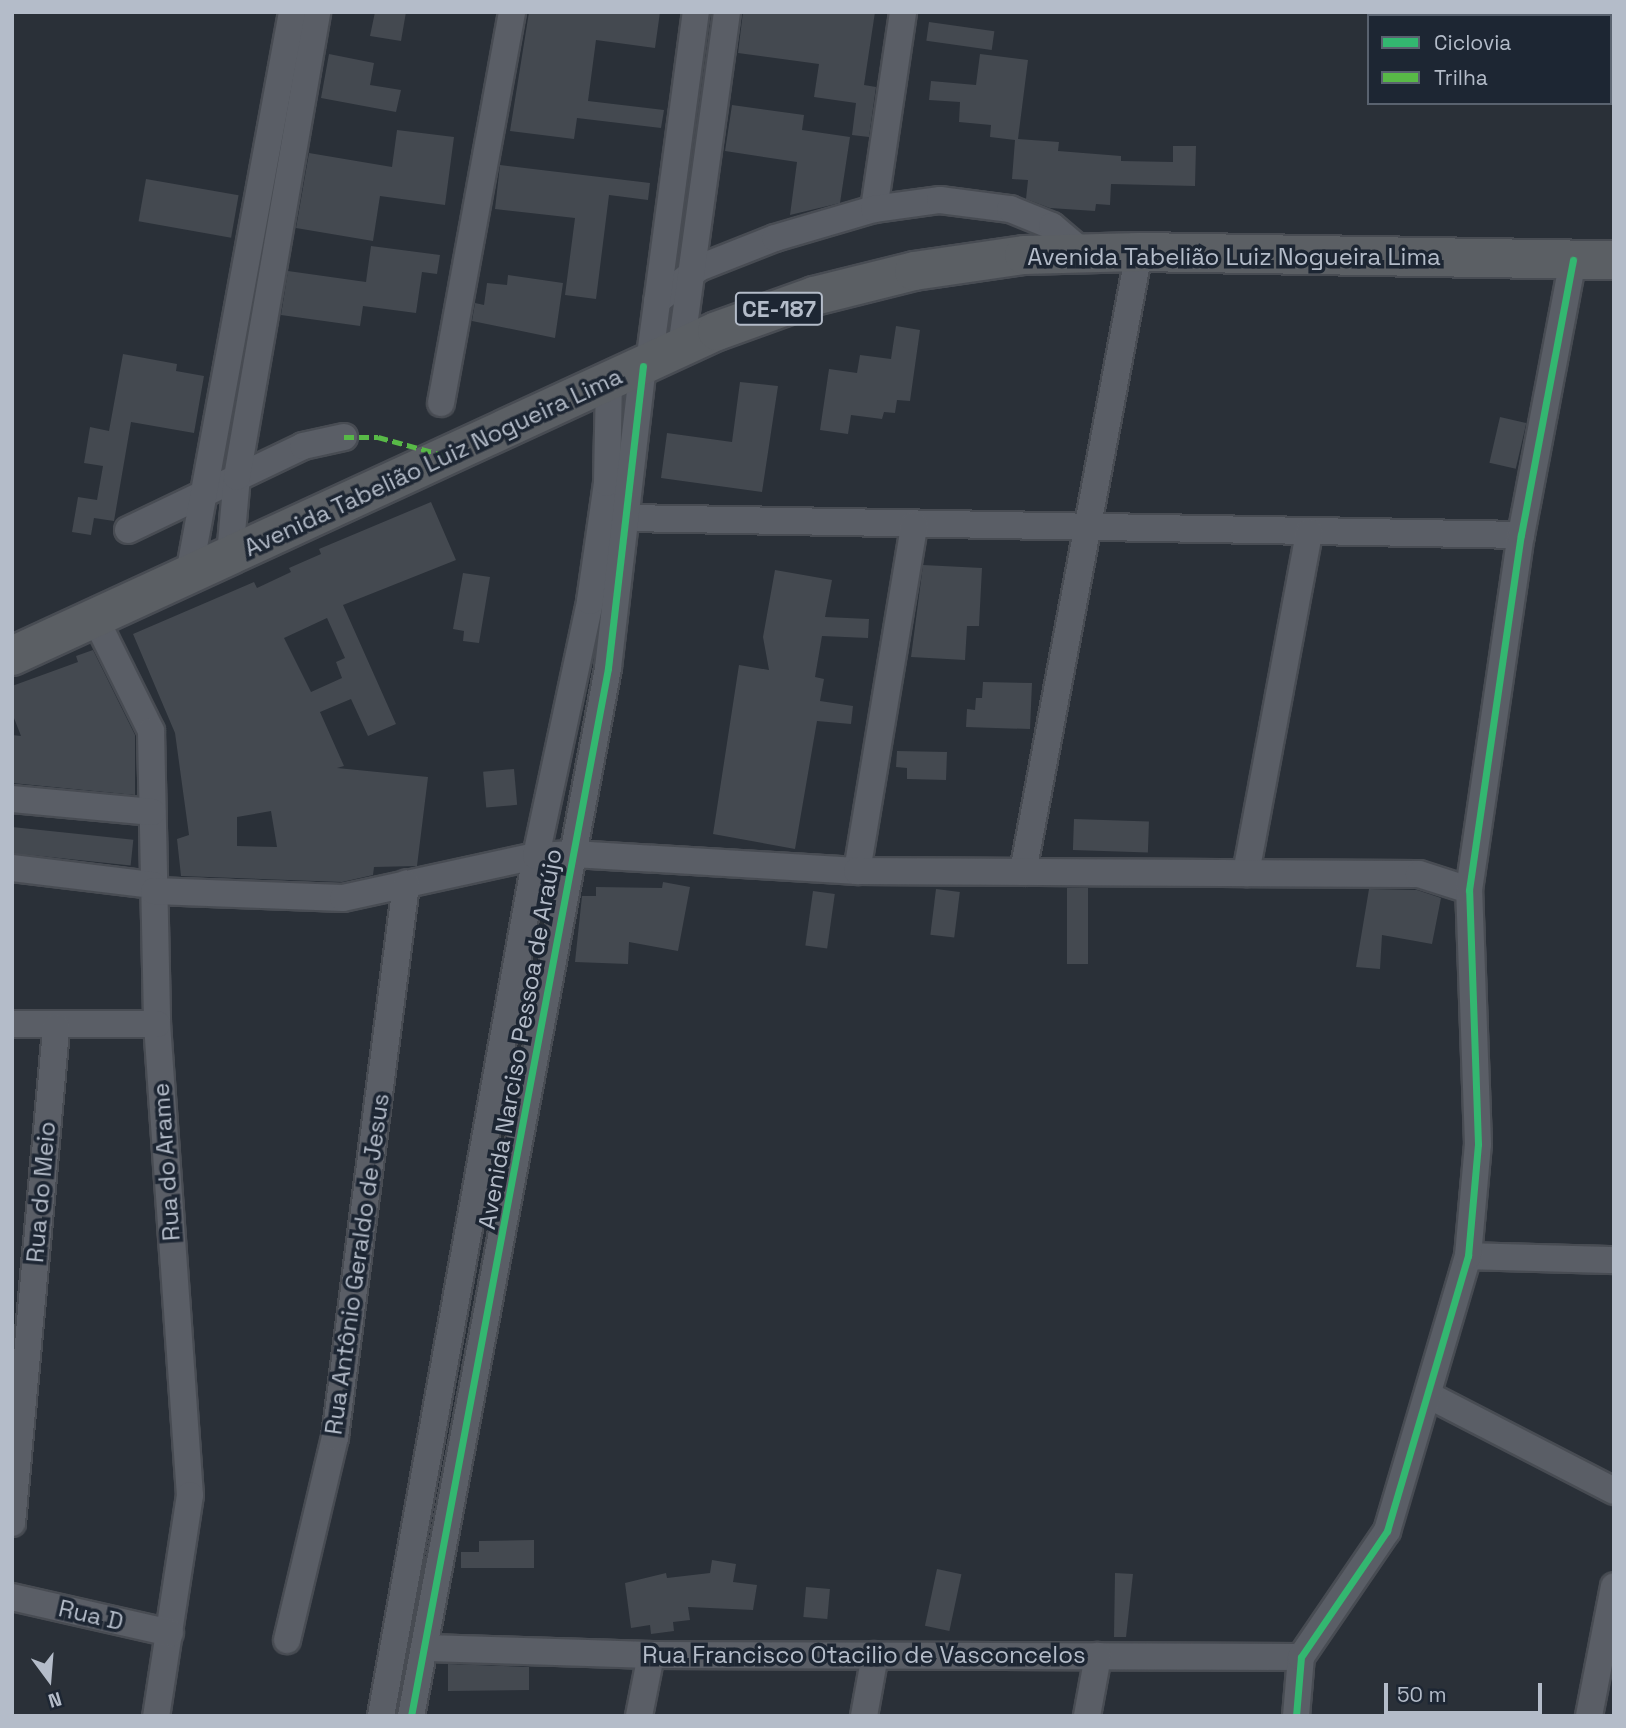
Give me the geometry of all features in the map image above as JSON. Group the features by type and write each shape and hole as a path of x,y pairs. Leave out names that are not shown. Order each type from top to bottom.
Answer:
{"highway":[{"name":"Avenida Tabelião Luiz Nogueira Lima","path":"12,656 658,359 814,296 914,271 1024,255 1139,252 1614,260"}],"street":[{"path":"189,575 292,12"},
{"path":"230,555 237,477 317,12"},
{"path":"441,403 512,12"},
{"path":"658,359 657,301 696,12"},
{"path":"658,359 691,276 727,12"},
{"path":"874,209 903,12"},
{"path":"657,301 710,263 775,238 874,209 940,200 1010,209 1052,226 1084,253"},
{"path":"1023,872 1139,252"},
{"path":"1296,1716 1301,1657 1387,1531 1468,1256 1478,1144 1469,890 1521,535 1573,260"},
{"name":"Avenida Narciso Pessoa de Araújo","path":"411,1716 428,1648 608,668 628,518 658,359"},
{"name":"Avenida Narciso Pessoa de Araújo","path":"380,1716 536,856 604,516 609,382"},
{"path":"128,530 303,446 344,437"},
{"path":"628,518 1086,530 1521,535"},
{"path":"856,871 914,525"},
{"path":"1246,873 1309,532"},
{"name":"Rua do Arame","path":"96,618 147,720 157,1024 190,1495 156,1716"},
{"path":"12,799 152,812"},
{"path":"12,868 153,888 343,898 536,856 573,854 856,871 1419,874 1469,890"},
{"name":"Rua Antônio Geraldo de Jesus","path":"287,1640 335,1437 406,884"},
{"path":"12,1024 56,1027 157,1024"},
{"name":"Rua do Meio","path":"12,1523 56,1027"},
{"path":"1468,1256 1614,1260"},
{"path":"1429,1395 1614,1491"},
{"path":"1589,1716 1608,1647 1614,1586"},
{"name":"Rua D","path":"12,1597 170,1633"},
{"name":"Rua Francisco Otacilio de Vasconcelos","path":"428,1648 651,1655 1301,1657"},
{"path":"639,1716 651,1655"},
{"path":"864,1716 875,1656"},
{"path":"1087,1716 1098,1656"}],"building":[{"path":"375,12 406,12 401,41 370,36"},
{"path":"529,12 660,12 655,48 596,40 588,101 664,110 661,128 577,118 574,139 510,131"},
{"path":"743,12 875,12 864,85 876,87 869,137 852,135 856,103 814,97 819,64 738,53"},
{"path":"929,22 994,31 992,50 926,41"},
{"path":"329,54 374,63 370,85 401,90 396,112 321,98"},
{"path":"980,54 1028,60 1018,139 1059,142 1058,151 1121,156 1121,161 1173,162 1173,146 1196,146 1195,186 1111,184 1110,205 1096,204 1095,211 1050,208 1026,199 1028,180 1012,179 1015,140 990,137 991,125 959,122 960,102 929,100 931,81 976,85"},
{"path":"732,105 804,115 802,130 850,137 840,203 790,215 797,162 725,151"},
{"path":"397,130 454,137 445,205 380,196 373,241 296,228 309,153 392,167"},
{"path":"500,165 650,183 648,200 609,195 596,299 565,295 575,218 495,209"},
{"path":"146,179 239,195 231,238 139,221"},
{"path":"371,246 440,255 437,274 422,272 416,313 363,306 360,326 281,315 288,271 366,282"},
{"path":"508,275 563,283 555,338 472,321 475,303 484,305 487,283 507,285"},
{"path":"896,326 920,330 910,401 897,400 895,413 884,412 882,419 851,415 848,434 820,430 829,369 857,373 860,355 891,359"},
{"path":"123,354 177,364 176,371 204,376 194,433 131,422 114,521 94,518 91,535 72,532 78,497 97,500 103,466 84,463 90,427 109,431"},
{"path":"740,382 778,386 762,492 661,478 667,433 732,442"},
{"path":"1500,417 1526,423 1516,469 1489,463"},
{"path":"431,502 456,560 343,605 396,724 368,736 351,699 320,712 344,766 337,768 428,777 417,866 374,867 373,875 342,882 181,876 177,839 189,835 175,733 133,634 254,582 257,588 291,572 289,568 321,554 319,549","holes":["327,618 345,658 336,662 342,678 311,692 284,638","271,811 277,847 237,846 237,817"]},
{"path":"923,565 982,568 979,626 967,626 965,660 911,657"},
{"path":"775,570 832,580 825,617 869,619 868,638 822,636 815,677 824,679 820,701 853,706 851,724 817,721 795,849 713,834 739,665 769,670 763,637"},
{"path":"463,573 490,577 479,643 463,641 464,631 453,629"},
{"path":"93,650 135,735 135,795 12,783 12,735 21,736 12,713 12,686 78,662 76,656"},
{"path":"983,682 1032,683 1030,729 966,727 967,709 975,710 976,698 982,698"},
{"path":"897,751 947,752 946,780 907,779 907,768 896,767"},
{"path":"514,769 517,805 486,808 483,772"},
{"path":"1074,819 1149,822 1148,853 1073,850"},
{"path":"12,827 133,840 131,866 12,853"},
{"path":"663,882 690,887 678,951 629,942 628,964 575,962 582,896 596,896 596,887 662,888"},
{"path":"1067,888 1088,888 1088,964 1067,964"},
{"path":"936,889 960,892 954,938 930,935"},
{"path":"1369,889 1417,890 1441,898 1432,944 1382,935 1380,969 1356,967"},
{"path":"813,891 835,894 827,949 805,945"},
{"path":"534,1540 534,1568 461,1568 461,1552 479,1552 479,1541"},
{"path":"712,1560 736,1564 733,1582 757,1585 753,1610 688,1607 690,1620 673,1622 674,1631 651,1634 650,1625 631,1628 625,1583 666,1573 667,1578 710,1573"},
{"path":"937,1569 961,1574 949,1631 925,1626"},
{"path":"1115,1573 1133,1574 1126,1637 1114,1637"},
{"path":"806,1587 830,1589 827,1619 803,1617"},
{"path":"448,1664 529,1667 529,1690 448,1691"}],"marked path":[{"path":"344,437 378,437 447,456"}],"cycle path":[{"path":"1296,1716 1301,1657 1387,1531 1468,1256 1478,1144 1469,890 1521,535 1573,260"},
{"path":"411,1716 608,668 643,366"}]}
